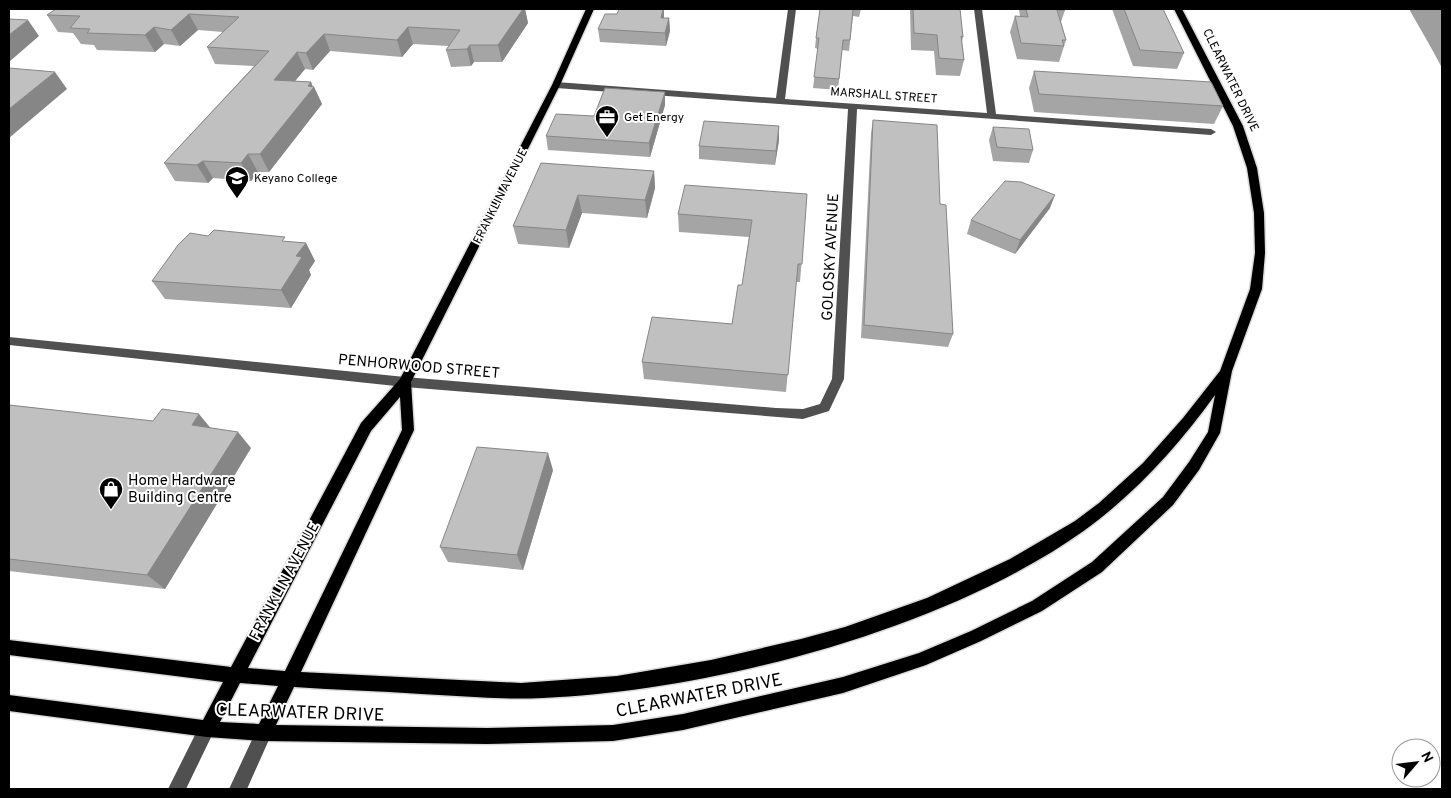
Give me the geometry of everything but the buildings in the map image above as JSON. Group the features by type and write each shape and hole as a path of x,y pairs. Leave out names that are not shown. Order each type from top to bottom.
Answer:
{"main road":[{"name":"FRANKLIN AVENUE","path":"207,729 366,427 405,382 556,85 590,9"},
{"name":"CLEARWATER DRIVE","path":"9,703 207,729 264,733 487,736 613,732 683,722 843,685 920,660 976,636 1044,601 1097,567 1168,501 1194,466 1214,433 1226,371 1256,289 1260,253 1259,213 1252,168 1238,126 1178,9"},
{"name":"CLEARWATER DRIVE","path":"9,647 234,675 521,690 594,686 669,676 754,659 827,641 915,611 983,580 1057,540 1110,501 1154,461 1194,416 1226,371"},
{"path":"264,733 408,430 405,382"}],"street":[{"path":"780,100 792,9"},
{"path":"978,9 992,115"},
{"name":"MARSHALL STREET","path":"556,85 1211,132"},
{"name":"GOLOSKY AVENUE","path":"825,408 838,379 853,106"},
{"name":"PENHORWOOD STREET","path":"9,341 405,382 776,413 803,414 825,408"},
{"name":"FRANKLIN AVENUE","path":"177,789 207,729"},
{"path":"238,789 264,733"}],"shaded area":[{"path":"1409,9 1442,9 1442,68 1434,53"}],"place":[{"name":"Get Energy","path":"607,138"},
{"name":"Keyano College","path":"237,199"},
{"name":"Home Hardware Building Centre","path":"111,510"}]}
